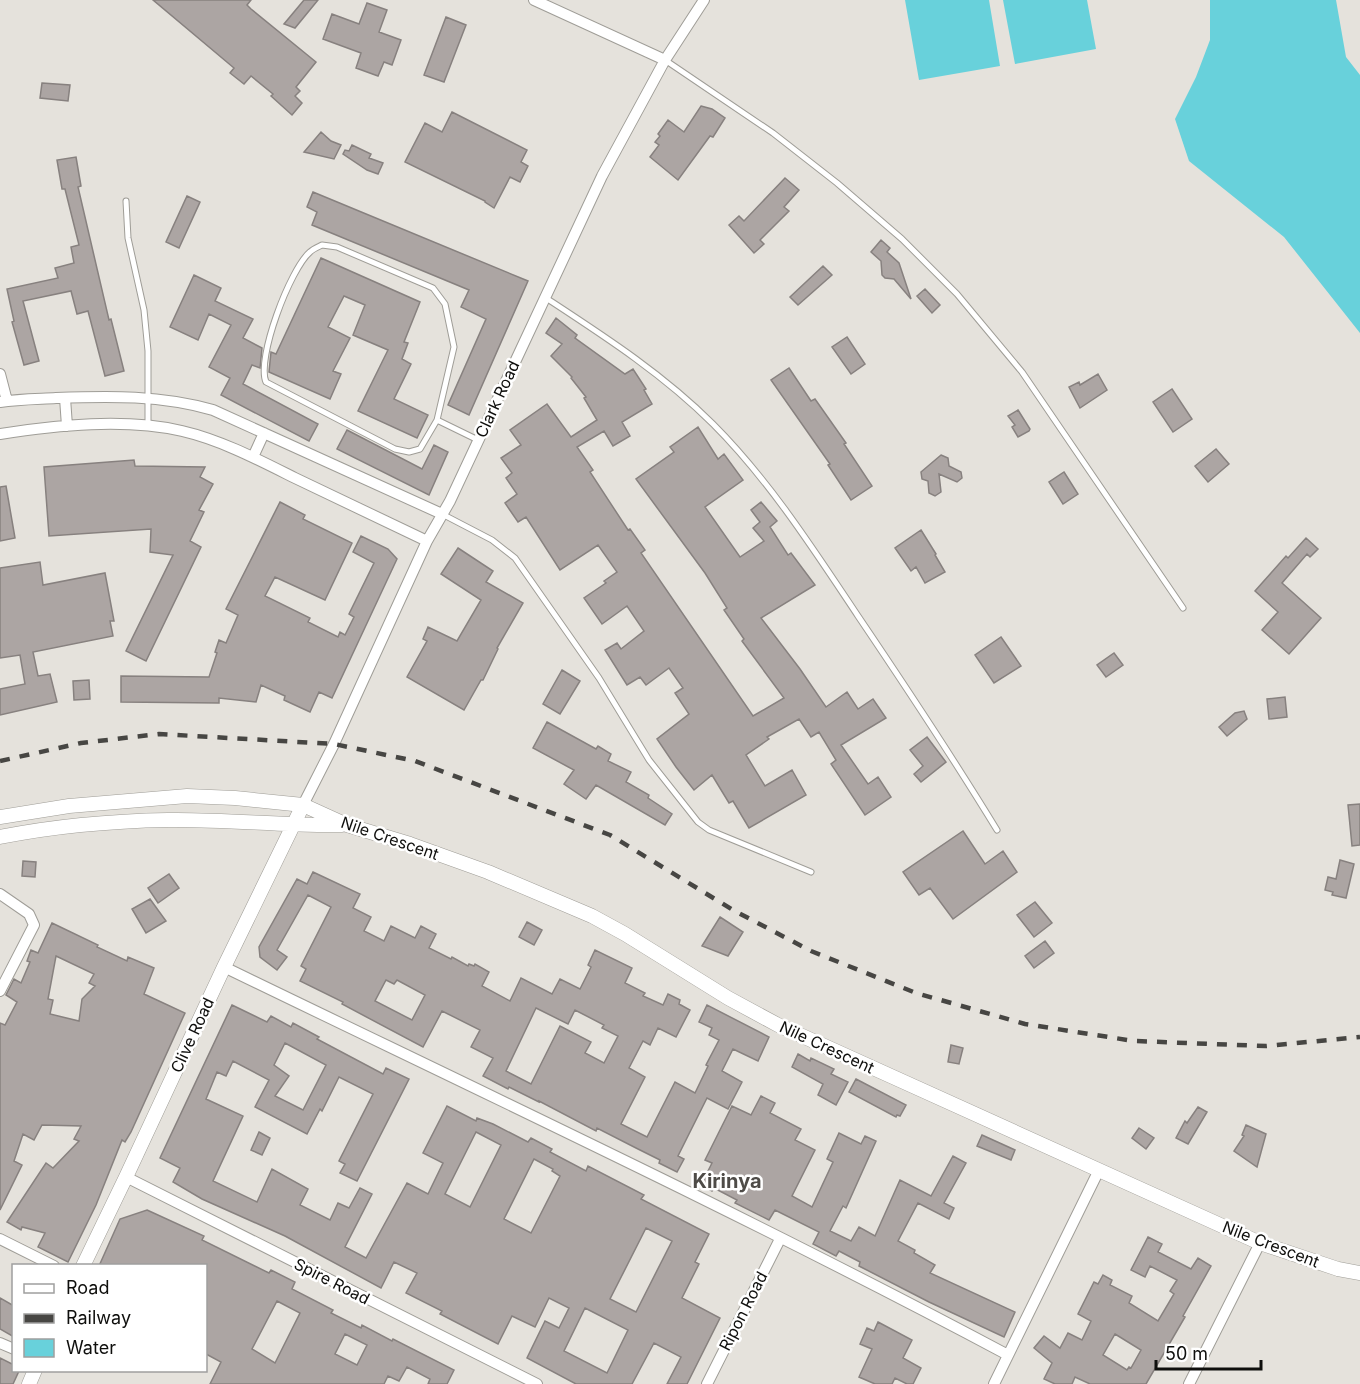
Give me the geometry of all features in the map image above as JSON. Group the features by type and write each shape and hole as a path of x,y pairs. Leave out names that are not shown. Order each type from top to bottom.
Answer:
{"street":[{"path":"534,0 665,60"},
{"name":"Clark Road","path":"303,805 334,744 426,541 442,514 478,440 602,176 665,60 704,0"},
{"path":"0,374 3,401 97,396 146,397 205,408 442,514"},
{"path":"65,398 67,426"},
{"path":"0,434 67,426 147,426 181,431 253,457 426,541"},
{"path":"253,457 264,433"},
{"name":"Nile Crescent","path":"0,817 69,806 187,796 303,805 347,825 410,844 488,872 592,916 778,1025 1260,1243 1338,1269 1360,1273"},
{"name":"Clive Road","path":"84,1264 303,805"},
{"path":"0,837 76,825 167,820 216,820 293,826 347,825"},
{"path":"0,894 29,914 34,925 0,991"},
{"path":"224,967 926,1311 1008,1355"},
{"path":"994,1384 1099,1170"},
{"name":"Spire Road","path":"126,1177 537,1384"},
{"path":"0,1239 50,1264"},
{"name":"Ripon Road","path":"707,1384 780,1239"},
{"path":"1188,1384 1260,1243"}],"lane":[{"path":"665,60 773,133 828,176 902,239 957,294 1022,372 1183,608"},
{"path":"126,201 128,238 144,310 148,351 147,426"},
{"path":"322,245 337,247 433,288 445,304 454,346 437,420 420,449 409,452 395,449 266,382 263,375 268,341 288,284 309,252 322,245"},
{"path":"544,296 628,353 672,387 713,424 765,484 818,556 968,782 997,830"},
{"path":"437,420 478,440"},
{"path":"442,514 492,540 515,558 599,678 649,760 698,822 709,830 811,872"}],"water":[{"path":"905,0 989,0 1000,66 919,80"},
{"path":"1003,0 1087,0 1096,49 1015,64"},
{"path":"1210,0 1336,0 1346,57 1360,75 1360,333 1284,237 1189,161 1175,119 1196,77 1210,40"}],"building":[{"path":"153,0 251,0 247,5 251,9 316,62 296,87 300,91 295,96 302,103 292,115 271,96 273,94 251,76 244,84 230,73 234,68"},
{"path":"304,0 318,0 295,28 284,24"},
{"path":"367,3 387,10 379,32 401,40 392,65 384,62 378,76 356,68 361,53 323,39 332,14 359,24"},
{"path":"446,17 466,25 444,82 424,75"},
{"path":"42,83 70,85 68,101 40,98"},
{"path":"701,106 712,109 725,118 713,137 710,136 678,180 650,157 659,145 655,142 660,136 658,134 668,120 684,132"},
{"path":"452,112 527,150 521,162 528,166 520,182 510,177 494,208 485,201 405,162 425,123 442,132"},
{"path":"321,132 331,141 341,145 334,159 304,152"},
{"path":"352,145 371,154 369,158 383,163 378,174 367,170 343,154 345,150 349,151"},
{"path":"76,157 81,186 78,187 109,320 111,319 124,371 105,376 88,311 77,314 71,291 23,301 39,361 24,365 12,322 14,321 7,289 58,278 55,268 74,263 71,247 79,245 65,189 62,189 57,160"},
{"path":"785,178 799,190 784,207 789,211 760,240 764,244 754,253 729,225 739,216 744,221"},
{"path":"313,192 528,281 469,415 448,405 486,319 461,307 469,290 312,225 317,212 307,207"},
{"path":"187,196 200,202 179,248 166,242"},
{"path":"881,240 890,248 887,252 899,263 911,299 894,279 885,278 882,275 881,261 871,252"},
{"path":"321,258 420,302 404,342 408,343 402,359 411,364 394,399 428,415 417,438 358,411 388,350 353,335 365,305 344,296 328,327 350,338 333,371 341,374 330,399 269,372 271,352 276,354"},
{"path":"823,266 832,275 798,305 790,297"},
{"path":"194,275 221,288 215,301 253,319 243,338 262,348 260,368 252,365 243,384 318,424 309,441 221,395 230,378 209,367 231,325 209,314 198,340 170,327"},
{"path":"925,289 940,305 932,313 917,296"},
{"path":"556,318 577,335 575,338 625,374 633,369 646,389 644,390 652,404 622,422 630,436 613,446 604,431 577,447 593,470 590,472 628,530 630,529 645,550 641,553 753,716 784,698 742,641 744,639 724,610 727,608 705,573 636,479 674,452 670,447 698,427 718,459 724,454 743,480 705,507 740,557 764,541 753,528 760,522 751,510 761,502 777,521 770,527 788,555 791,553 815,585 761,618 826,707 847,692 858,709 873,699 886,718 841,745 868,784 878,777 891,797 865,815 831,764 836,760 819,732 811,737 799,719 767,737 769,739 746,755 765,786 792,770 806,795 749,828 733,801 729,803 712,775 694,790 657,739 689,714 675,693 683,688 669,668 646,685 640,677 627,685 605,650 617,643 621,649 644,631 627,606 602,624 584,598 606,583 604,581 617,572 598,545 560,570 526,517 518,522 505,503 517,494 506,478 512,473 501,458 521,445 510,430 547,404 571,437 597,420 584,398 586,397 572,377 551,356 562,344 546,333"},
{"path":"847,337 865,364 851,374 832,347"},
{"path":"789,368 811,401 815,399 846,443 844,444 872,486 851,500 828,465 830,464 771,380"},
{"path":"1098,374 1107,390 1080,408 1069,387 1079,382 1080,385"},
{"path":"1172,389 1192,419 1173,432 1153,402"},
{"path":"1018,410 1030,429 1018,437 1012,427 1015,425 1008,416"},
{"path":"347,430 422,469 434,445 448,452 429,495 337,449"},
{"path":"1216,449 1229,464 1208,482 1195,466"},
{"path":"941,455 948,458 949,466 961,472 962,478 957,482 939,474 941,492 935,496 929,493 928,481 922,479 921,472"},
{"path":"134,460 135,466 205,467 200,477 213,484 199,510 204,512 190,541 201,547 146,661 126,651 173,555 150,552 151,529 49,536 44,467"},
{"path":"1064,472 1078,494 1063,504 1049,482"},
{"path":"6,486 15,538 0,541 0,487"},
{"path":"280,502 305,515 303,519 352,543 325,600 275,577 265,596 310,618 308,622 338,637 340,632 345,635 354,617 349,614 374,563 353,552 361,536 388,549 397,559 332,698 319,692 310,712 284,700 285,696 261,685 256,702 219,698 219,703 121,702 121,676 209,677 219,640 226,643 238,615 226,609"},
{"path":"921,530 945,572 925,583 916,567 911,571 895,548"},
{"path":"1306,538 1318,549 1310,557 1307,554 1282,583 1321,618 1289,654 1262,630 1278,612 1255,591 1286,556 1288,558"},
{"path":"458,548 493,571 486,582 523,603 497,648 483,680 464,710 407,677 427,641 423,639 428,627 457,641 481,600 441,574"},
{"path":"40,562 43,585 105,573 114,621 110,621 113,636 33,652 38,676 50,674 57,702 0,715 0,689 25,684 20,655 0,658 0,568"},
{"path":"1001,637 1021,666 994,683 975,655"},
{"path":"1114,653 1123,665 1106,677 1097,665"},
{"path":"562,670 580,681 560,714 543,704"},
{"path":"89,680 90,699 74,700 73,681"},
{"path":"1285,697 1287,717 1269,719 1267,699"},
{"path":"1244,711 1247,719 1227,736 1219,727 1235,713"},
{"path":"547,722 596,749 598,746 611,754 608,761 631,772 626,782 649,795 648,798 672,814 665,825 596,785 586,799 564,784 574,770 533,748"},
{"path":"927,737 946,762 921,782 914,774 923,766 910,750"},
{"path":"1360,804 1360,845 1352,846 1348,805"},
{"path":"963,831 985,864 1003,851 1017,872 953,919 930,888 919,895 903,872"},
{"path":"1340,860 1354,864 1346,898 1332,895 1333,892 1325,890 1328,877 1336,879"},
{"path":"23,861 36,862 35,877 22,876"},
{"path":"313,872 360,894 353,908 371,917 364,931 384,941 391,926 415,938 421,926 436,934 429,948 468,966 475,964 489,972 482,986 510,1001 521,978 552,994 560,979 580,989 591,967 588,965 595,950 632,968 625,983 645,993 643,996 663,1005 668,994 680,1000 679,1004 690,1010 676,1037 658,1028 650,1045 643,1041 629,1068 645,1077 621,1124 647,1137 675,1082 695,1093 708,1066 706,1065 719,1040 709,1035 712,1028 699,1022 707,1005 769,1037 758,1061 733,1049 722,1071 742,1082 728,1109 707,1098 678,1156 684,1159 677,1172 659,1163 660,1160 597,1128 596,1131 539,1101 483,1076 493,1058 471,1047 480,1030 442,1011 423,1047 342,1004 343,1002 300,981 306,969 301,966 331,907 308,895 277,950 287,957 277,970 260,957 259,947 297,879 307,884","holes":["386,980 394,984 397,980 425,995 412,1020 375,1001","536,1008 568,1024 575,1010 604,1025 602,1028 618,1036 604,1063 585,1053 591,1042 560,1026 531,1084 506,1071"]},
{"path":"169,874 179,888 158,903 148,888"},
{"path":"150,899 166,921 146,933 132,909"},
{"path":"1035,902 1052,923 1034,937 1017,915"},
{"path":"720,917 743,932 728,956 702,946"},
{"path":"527,922 542,930 534,945 519,937"},
{"path":"52,923 127,961 128,957 154,968 144,994 185,1013 131,1132 125,1142 122,1140 96,1205 68,1262 38,1247 45,1233 22,1227 21,1230 7,1222 46,1163 53,1168 79,1141 74,1139 81,1126 42,1125 34,1140 23,1134 14,1161 22,1165 0,1210 0,1023 5,1025 17,1002 6,995 14,979 21,983 30,962 27,961 31,950 38,953","holes":["56,956 94,974 89,983 95,986 82,999 79,1021 50,1014 53,1000 48,999"]},
{"path":"1045,941 1054,953 1034,968 1025,956"},
{"path":"232,1005 267,1022 271,1016 291,1027 293,1023 319,1037 317,1039 383,1074 386,1068 409,1079 357,1181 340,1173 345,1164 339,1161 373,1094 339,1077 322,1111 320,1109 307,1134 255,1107 269,1080 233,1061 226,1076 217,1072 206,1099 243,1116 213,1181 257,1202 272,1169 308,1189 300,1205 330,1220 338,1203 349,1208 360,1188 372,1194 345,1247 366,1258 407,1183 428,1194 443,1163 423,1153 447,1106 476,1121 477,1118 493,1124 528,1142 531,1138 552,1149 550,1152 586,1171 588,1166 644,1195 641,1199 709,1234 695,1262 699,1264 682,1298 720,1318 687,1384 667,1384 681,1357 654,1343 632,1384 576,1384 527,1358 545,1321 559,1328 569,1308 549,1298 535,1327 512,1316 498,1344 440,1314 442,1311 406,1293 417,1273 394,1262 381,1288 285,1236 202,1199 173,1182 180,1168 160,1158","holes":["285,1043 326,1065 303,1110 275,1096 289,1076 274,1065","476,1132 501,1145 470,1207 445,1194","534,1159 553,1169 552,1171 560,1176 531,1233 504,1219","646,1228 672,1241 636,1312 610,1299","585,1308 628,1330 607,1373 564,1351"]},
{"path":"951,1045 963,1048 959,1064 948,1062"},
{"path":"798,1054 810,1061 811,1058 834,1069 831,1074 848,1082 836,1105 818,1095 823,1084 792,1067"},
{"path":"856,1079 906,1105 900,1116 896,1117 849,1092"},
{"path":"761,1096 775,1103 770,1113 801,1129 795,1140 815,1150 792,1196 812,1207 833,1162 827,1159 839,1133 861,1144 865,1136 876,1141 846,1208 843,1206 830,1231 851,1241 859,1227 875,1236 900,1180 931,1196 953,1156 966,1163 944,1203 954,1208 949,1219 918,1203 898,1241 935,1265 930,1273 1015,1312 1004,1337 859,1266 860,1262 839,1251 836,1256 813,1244 819,1232 775,1210 769,1220 735,1203 737,1200 714,1188 712,1191 701,1185 712,1163 705,1160 732,1106 751,1115"},
{"path":"1198,1107 1207,1112 1188,1144 1176,1138 1185,1121 1187,1123"},
{"path":"1246,1125 1266,1134 1257,1167 1234,1151 1244,1136 1242,1135"},
{"path":"1139,1128 1154,1138 1146,1149 1132,1138"},
{"path":"259,1132 270,1138 262,1155 251,1150"},
{"path":"982,1135 1015,1150 1011,1160 977,1146"},
{"path":"147,1210 204,1236 202,1240 269,1273 271,1270 295,1282 292,1289 333,1310 331,1313 361,1328 362,1325 392,1341 393,1339 454,1370 447,1384 428,1384 430,1379 407,1367 399,1381 388,1376 384,1384 210,1384 221,1362 207,1355 207,1264 100,1264 120,1219","holes":["277,1301 300,1313 275,1363 252,1349","345,1334 367,1345 357,1365 335,1354"]},
{"path":"1148,1237 1162,1244 1158,1252 1191,1269 1198,1258 1211,1266 1183,1316 1185,1317 1146,1384 1090,1384 1075,1377 1072,1384 1055,1384 1044,1379 1052,1363 1034,1348 1044,1336 1060,1348 1068,1333 1082,1340 1091,1321 1078,1314 1094,1282 1098,1284 1103,1275 1112,1280 1110,1285 1132,1296 1129,1303 1158,1321 1174,1294 1170,1291 1177,1280 1150,1266 1145,1277 1131,1270","holes":["1115,1334 1141,1350 1131,1368 1127,1370 1103,1355"]},
{"path":"0,1298 12,1305 12,1336 0,1329"},
{"path":"878,1322 912,1340 903,1358 921,1368 913,1384 907,1384 895,1378 892,1384 875,1384 859,1377 872,1349 860,1344 867,1328 874,1331"},
{"path":"0,1358 12,1364 12,1372 19,1372 13,1384 0,1384"}],"railway":[{"path":"0,761 81,743 159,734 334,744 415,761 610,835 733,910 811,951 916,993 1025,1024 1134,1041 1266,1046 1360,1037"}],"district":[{"name":"Kirinya","path":"727,1181"}]}
